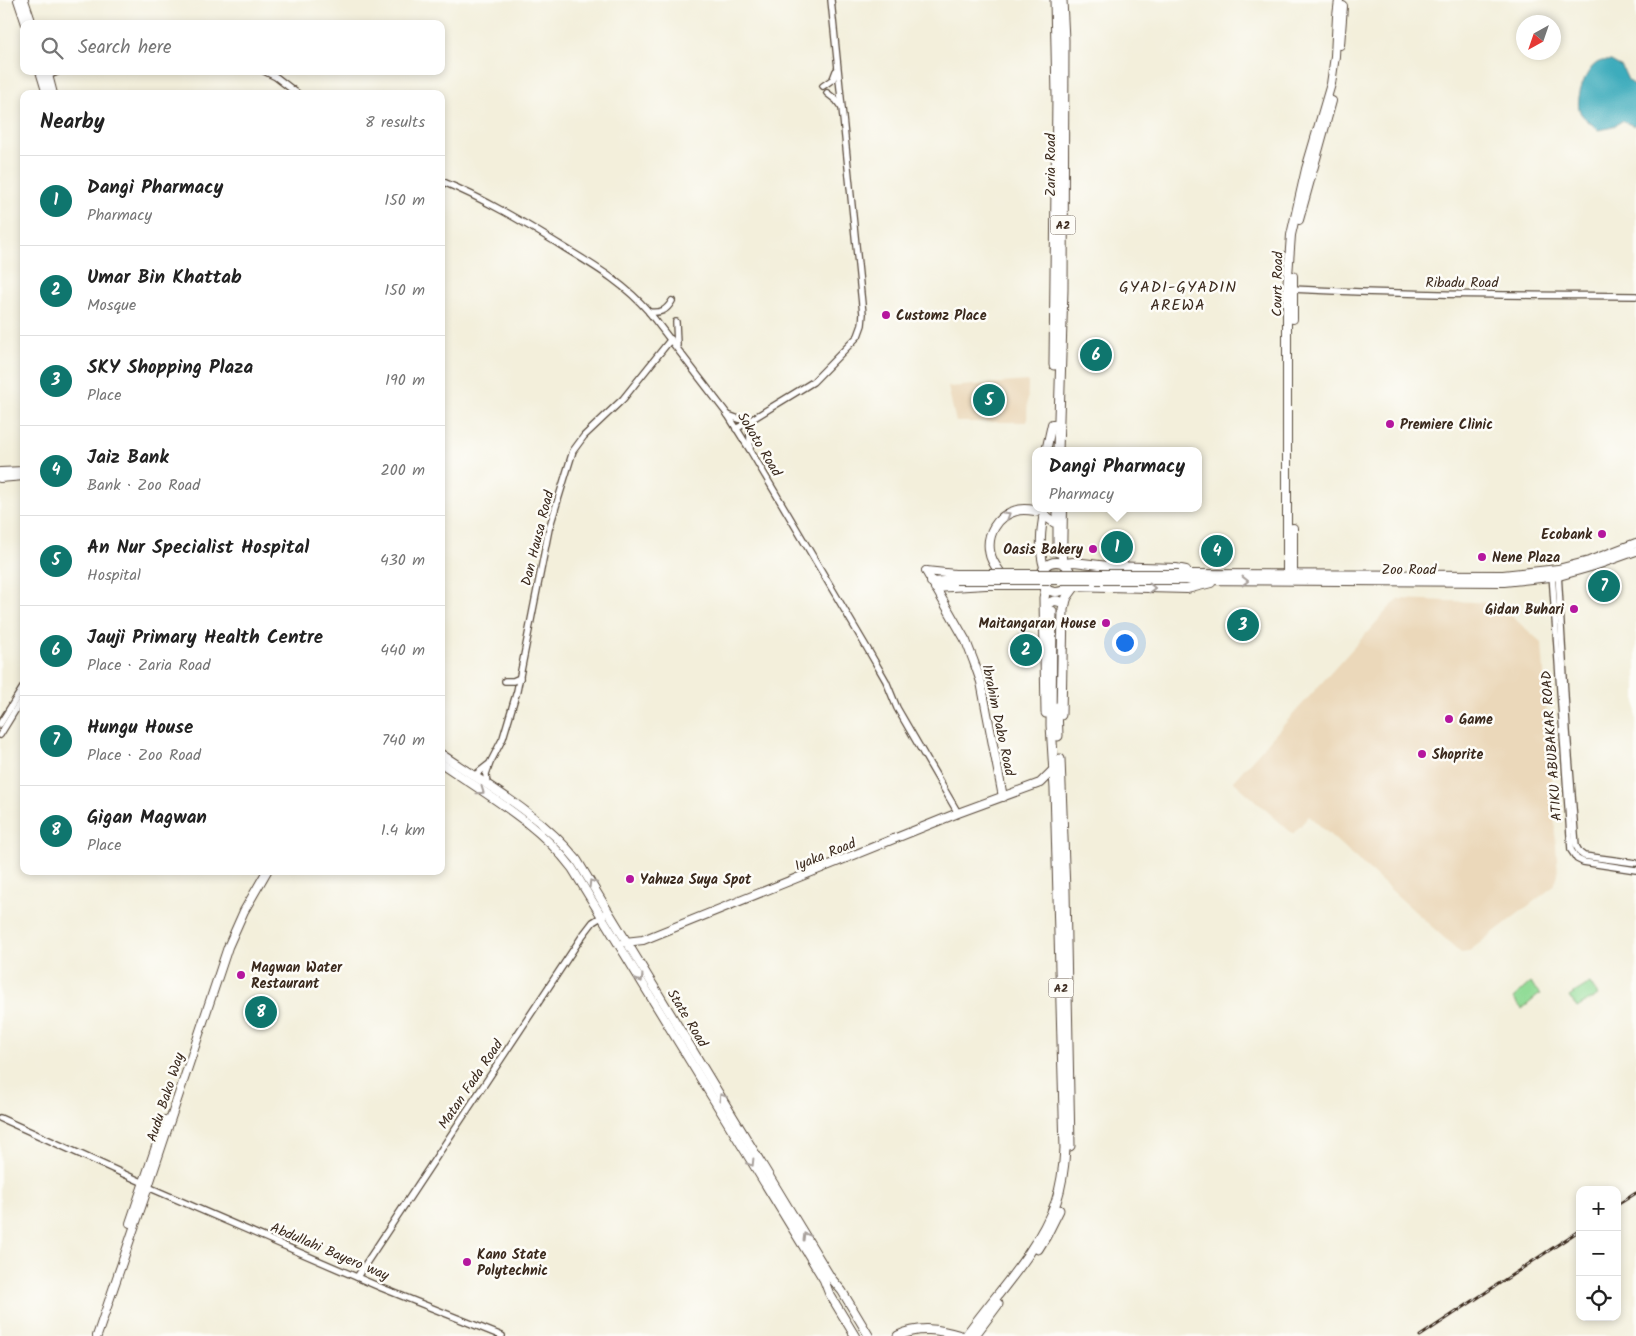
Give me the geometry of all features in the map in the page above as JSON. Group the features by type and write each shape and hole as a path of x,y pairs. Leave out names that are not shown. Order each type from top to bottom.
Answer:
{"highway":[{"name":"Zaria Road","path":"1053,447 1057,96 1055,0"},
{"name":"Zaria Road","path":"1058,447 1063,279 1064,48 1062,0"},
{"path":"1001,574 990,554 989,541 992,529 1003,516 1016,510 1046,515 1056,552 1058,512"},
{"path":"1059,609 1072,586"},
{"path":"1045,587 1045,707 1054,726"},
{"path":"1045,606 1050,601 1056,600 1059,609"},
{"name":"A2","path":"966,1336 1011,1277 1042,1232 1056,1202 1064,1168 1065,1148 1054,769 1059,609"},
{"name":"A2","path":"974,1336 1046,1236 1060,1207 1068,1176 1070,1135 1065,900 1061,775 1054,726"},
{"path":"898,1336 911,1330 921,1329 938,1330 961,1336"},
{"path":"913,1336 927,1336"}],"main road":[{"path":"18,0 25,20"},
{"path":"24,0 31,20"},
{"name":"Court Road","path":"1290,574 1290,289 1292,228 1306,169 1331,84 1335,56 1336,16 1340,0"},
{"name":"Court Road","path":"1290,289 1296,234 1333,95 1340,53 1344,0"},
{"path":"44,75 46,90"},
{"path":"44,75 51,90"},
{"path":"1047,447 1052,424"},
{"path":"1058,438 1062,447"},
{"path":"0,472 20,470"},
{"path":"0,478 20,476"},
{"path":"1063,512 1063,562 1071,571 1072,586"},
{"path":"1046,515 1041,527 1041,553 1044,567 1041,578 1045,587 1052,592 1058,592 1072,586 1186,589 1220,581"},
{"name":"Zoo Road","path":"1179,577 1197,574 1502,575 1555,573 1636,543"},
{"name":"Zoo Road","path":"1179,577 1220,581 1504,582 1594,566 1636,551"},
{"path":"1044,567 1054,561 1108,566 1176,568 1197,574"},
{"name":"Ibrahim Dabo Road","path":"955,577 926,571 966,641 981,682 1003,797"},
{"path":"933,585 955,577 1001,574 1179,577"},
{"path":"955,577 1179,577"},
{"path":"933,585 1045,587"},
{"name":"State Road","path":"445,757 540,822 560,841 577,860 605,914"},
{"name":"State Road","path":"445,766 543,835 572,868 629,951 827,1279 842,1291 862,1336"},
{"path":"1054,769 1040,783 1055,789"},
{"name":"Iyaka Road","path":"623,943 643,940 958,813 1040,783"},
{"name":"Audu Bako Way","path":"96,1336 224,946 240,908 260,875"},
{"name":"Audu Bako Way","path":"92,1336 228,947 244,911 265,875"},
{"path":"629,951 643,940"},
{"name":"State Road","path":"827,1279 829,1294 862,1336"}],"street":[{"path":"736,429 813,382 852,342 860,331 862,314 831,0"},
{"path":"823,86 835,76 838,67"},
{"path":"272,75 293,90"},
{"path":"827,93 836,100 842,109"},
{"name":"Sokoto Road","path":"445,183 481,198 611,277 636,296 671,339 728,415 750,450 886,681 897,708 958,813"},
{"name":"Ribadu Road","path":"1290,289 1422,294 1636,296"},
{"path":"649,312 662,312 672,300"},
{"path":"676,322 677,347"},
{"path":"663,348 666,333"},
{"name":"Dan Hausa Road","path":"487,785 486,774 503,738 520,678 549,529 573,451 584,436 623,399 671,339"},
{"path":"728,415 747,422"},
{"path":"750,432 750,450"},
{"path":"1555,573 1577,850 1584,856 1636,863"},
{"name":"ATIKU ABUBAKAR ROAD","path":"1555,573 1571,850 1577,859 1583,862 1636,870"},
{"path":"505,681 520,678"},
{"path":"0,724 20,692"},
{"path":"0,735 20,702"},
{"name":"Dan Hausa Road","path":"474,776 490,763"},
{"name":"Matan Fada Road","path":"357,1277 583,935 593,922 605,914"},
{"name":"Abdullahi Bayero way","path":"0,1118 146,1185 357,1277 502,1336"}],"shaded area":[{"path":"1028,381 1027,422 956,422 948,387"},
{"path":"1400,599 1497,603 1542,643 1558,874 1554,886 1468,952 1461,953 1309,816 1293,834 1233,781 1391,606"}],"green space":[{"path":"1530,983 1540,994 1522,1009 1513,998"},
{"path":"1590,983 1598,995 1577,1008 1569,996"}],"water":[{"path":"1602,61 1611,61 1622,67 1628,80 1636,86 1636,125 1634,126 1622,121 1610,128 1598,130 1581,114 1579,108 1580,93 1585,77 1594,65"}],"tunnel":[{"path":"1052,611 1054,552"}],"railway":[{"path":"1621,1202 1636,1193"},
{"path":"1420,1336 1578,1231"}],"place":[{"name":"Customz Place","path":"886,315"},
{"name":"Jauji Primary Health Centre","path":"1096,355"},
{"name":"An Nur Specialist Hospital","path":"989,400"},
{"name":"Premiere Clinic","path":"1390,424"},
{"name":"Ecobank","path":"1602,534"},
{"name":"Dangi Pharmacy","path":"1117,547"},
{"name":"Oasis Bakery","path":"1093,549"},
{"name":"Jaiz Bank","path":"1217,551"},
{"name":"Nene Plaza","path":"1482,557"},
{"name":"Hungu House","path":"1604,586"},
{"name":"Gidan Buhari","path":"1574,609"},
{"name":"Maitangaran House","path":"1106,623"},
{"name":"SKY Shopping Plaza","path":"1243,625"},
{"name":"Umar Bin Khattab","path":"1026,650"},
{"name":"Game","path":"1449,719"},
{"name":"Shoprite","path":"1422,754"},
{"name":"Yahuza Suya Spot","path":"630,879"},
{"name":"Magwan Water Restaurant","path":"241,975"},
{"name":"Gigan Magwan","path":"261,1012"},
{"name":"Kano State Polytechnic","path":"467,1262"}],"district":[{"name":"GYADI-GYADIN AREWA","path":"1178,295"}]}
